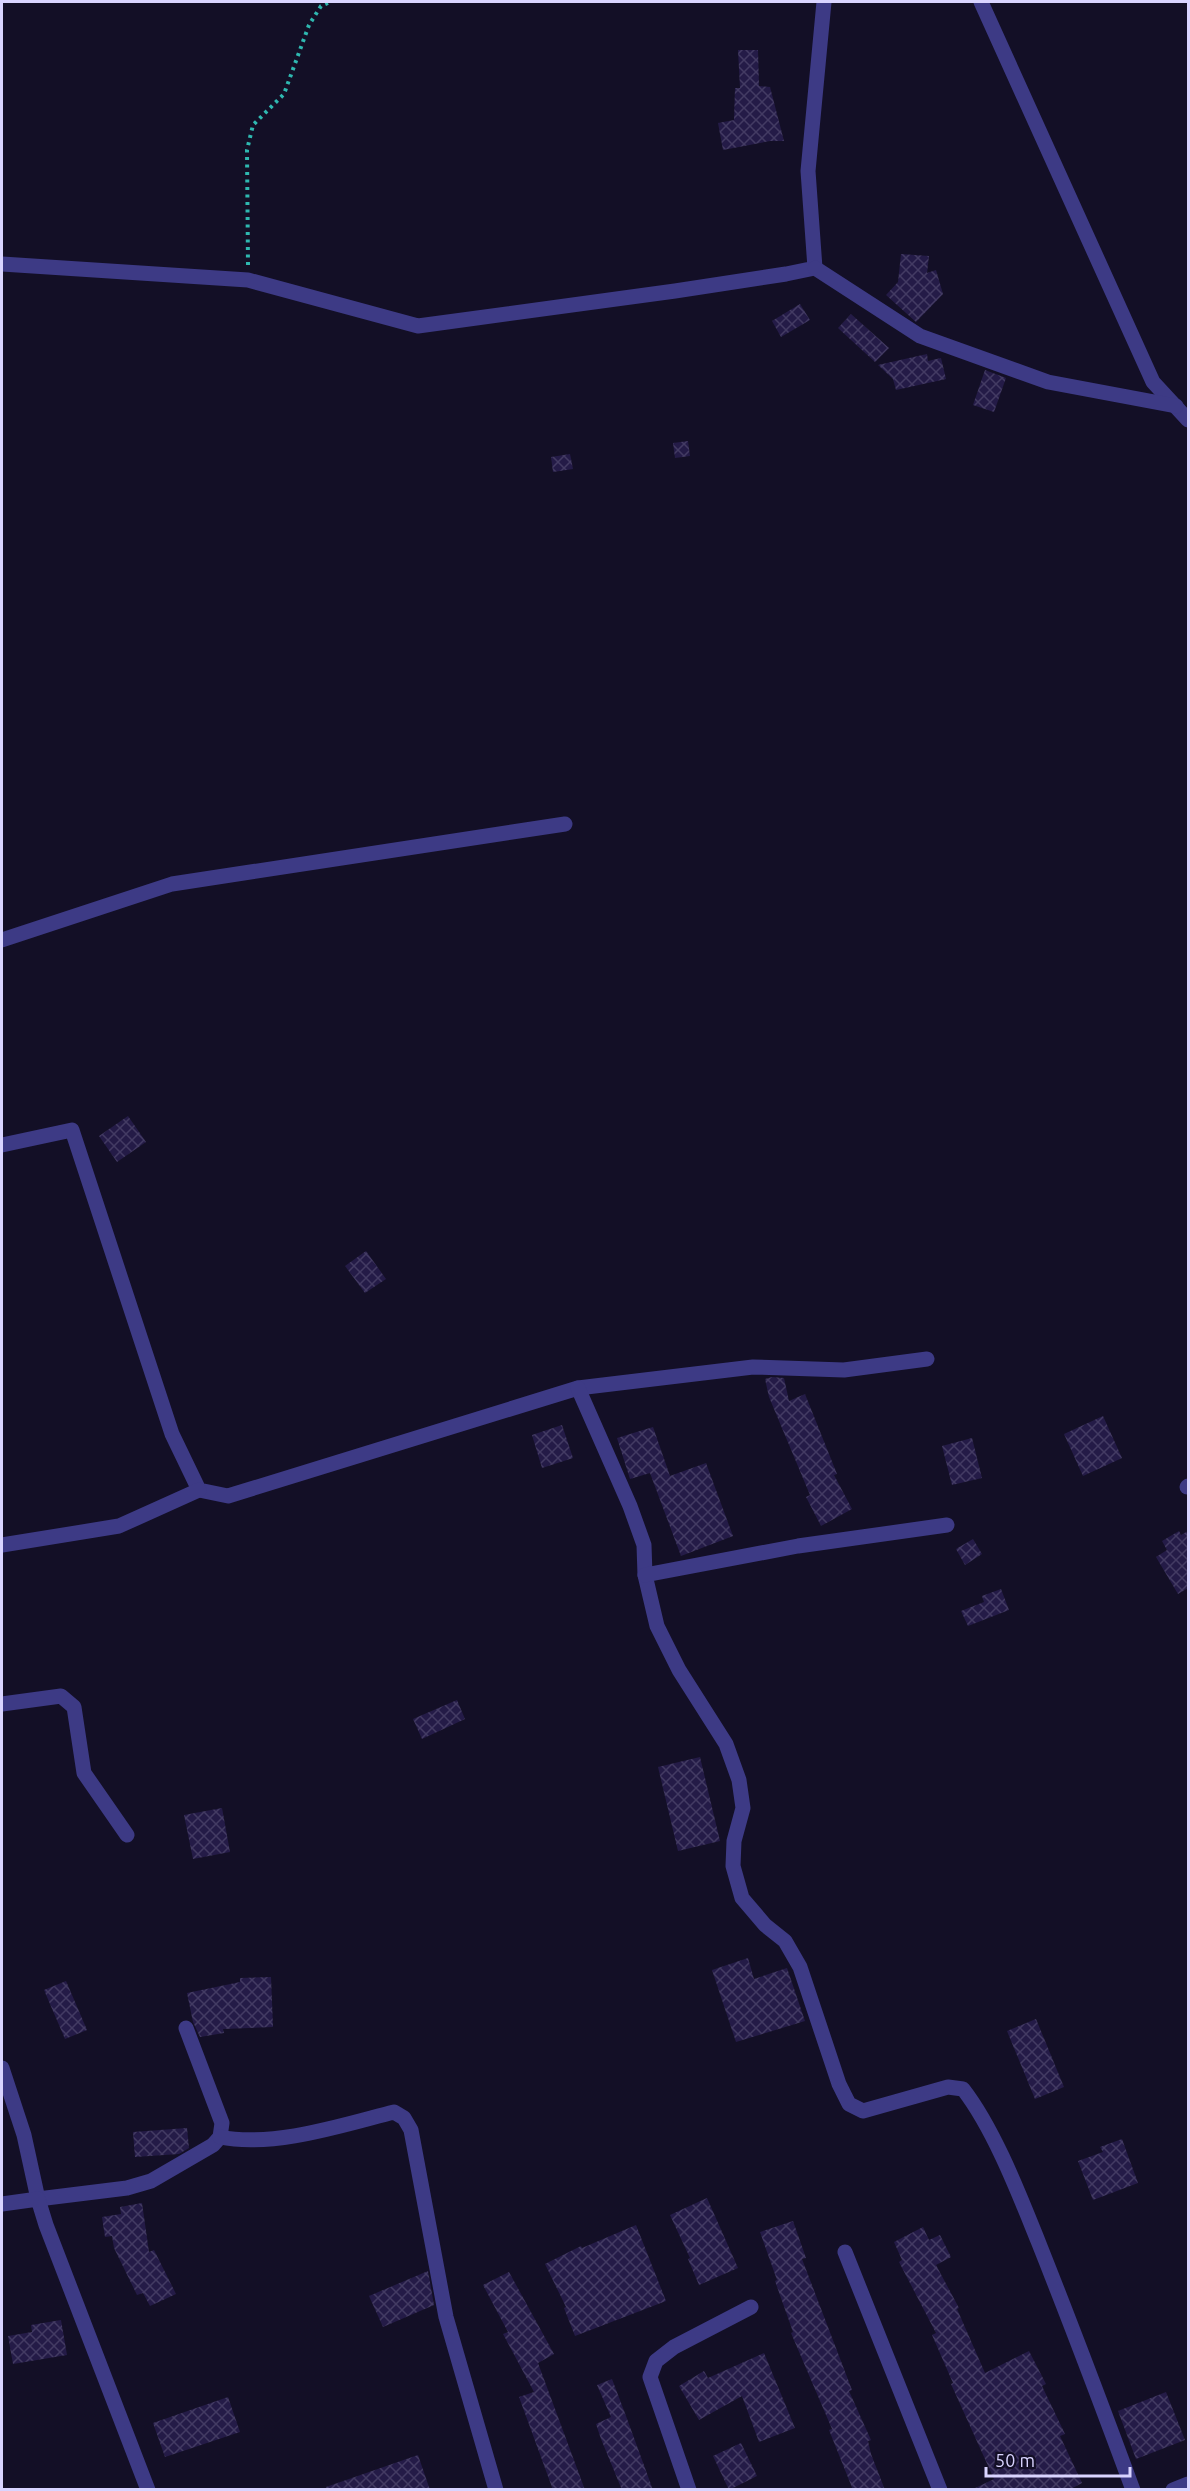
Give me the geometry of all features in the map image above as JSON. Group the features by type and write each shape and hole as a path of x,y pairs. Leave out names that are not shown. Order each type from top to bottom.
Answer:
{"street":[{"path":"815,268 808,171 825,2"},
{"path":"981,2 1154,382 1188,420"},
{"path":"2,264 248,280 418,326 675,291 815,268 920,336 1048,382 1176,406"},
{"path":"2,940 172,884 565,824"},
{"path":"2,1145 72,1130 172,1434 199,1490"},
{"path":"2,1545 119,1526 199,1490 228,1496 578,1388 753,1367 844,1370 927,1359"},
{"path":"578,1388 634,1515 644,1545 645,1575 657,1626 679,1670 726,1744 739,1780 742,1808 734,1840 733,1866 742,1898 765,1924 785,1941 800,1967 839,2084 849,2104 863,2112 948,2086 963,2089 978,2108 1028,2218 1133,2490"},
{"path":"645,1575 798,1546 946,1525"},
{"path":"2,1704 61,1696 74,1707 84,1773 127,1834"},
{"path":"2,2204 119,2190 151,2181 213,2145 220,2137 222,2123 186,2028"},
{"path":"2,2068 24,2135 46,2225 148,2490"},
{"path":"220,2137 242,2141 313,2132 394,2112 404,2118 411,2130 446,2317 496,2490"},
{"path":"845,2252 940,2490"},
{"path":"689,2490 650,2377 656,2361 674,2347 751,2307"},
{"path":"1173,2490 1188,2484"}],"path":[{"path":"248,280 247,150 253,125 284,94 309,25 321,6 330,2"}],"building":[{"path":"738,50 758,50 759,86 770,87 784,141 770,141 723,150 718,123 734,120 735,88 740,88"},
{"path":"901,254 929,256 927,273 936,270 943,294 916,322 886,295 898,282"},
{"path":"800,304 810,320 781,337 772,321"},
{"path":"851,314 889,348 875,362 838,328"},
{"path":"927,354 928,361 941,358 946,379 896,390 893,379 878,365"},
{"path":"985,370 1006,378 994,412 973,405"},
{"path":"688,441 690,456 675,458 673,443"},
{"path":"570,454 573,469 553,472 551,457"},
{"path":"128,1116 146,1142 117,1162 99,1136"},
{"path":"366,1251 386,1279 365,1293 345,1266"},
{"path":"784,1378 789,1401 805,1394 837,1474 834,1475 852,1509 821,1526 806,1497 810,1495 769,1397 765,1379"},
{"path":"1103,1416 1122,1458 1083,1476 1064,1434"},
{"path":"562,1425 573,1458 542,1468 532,1435"},
{"path":"653,1427 670,1476 706,1463 733,1536 681,1556 650,1473 630,1479 617,1438"},
{"path":"972,1438 982,1478 952,1485 942,1446"},
{"path":"1179,1531 1181,1535 1188,1531 1188,1588 1178,1594 1156,1557 1167,1550 1162,1541"},
{"path":"973,1539 982,1554 965,1565 956,1549"},
{"path":"1001,1589 1009,1610 968,1626 961,1611 984,1602 982,1596"},
{"path":"457,1700 465,1719 422,1739 413,1719"},
{"path":"700,1757 720,1841 678,1851 658,1767"},
{"path":"222,1808 230,1852 193,1859 184,1815"},
{"path":"748,1958 754,1979 787,1968 805,2021 736,2042 712,1970"},
{"path":"271,1977 273,2027 223,2029 224,2033 200,2037 193,2022 187,1993 240,1982 240,1978"},
{"path":"66,1981 87,2030 65,2039 44,1990"},
{"path":"1036,2019 1064,2087 1035,2099 1007,2031"},
{"path":"187,2128 189,2148 179,2154 135,2157 133,2132"},
{"path":"1122,2139 1138,2183 1093,2200 1078,2161 1103,2152 1100,2147"},
{"path":"707,2198 738,2268 699,2285 688,2259 690,2258 670,2215"},
{"path":"142,2203 149,2252 154,2250 176,2294 150,2306 143,2293 137,2295 114,2248 112,2236 105,2237 102,2217 121,2214 120,2207"},
{"path":"793,2221 806,2258 802,2259 852,2390 849,2391 871,2440 868,2441 871,2454 885,2490 853,2490 829,2430 832,2429 791,2333 793,2332 760,2232"},
{"path":"636,2225 666,2301 575,2336 564,2308 566,2307 545,2264 581,2246 582,2248"},
{"path":"923,2227 929,2240 940,2235 951,2257 936,2265 959,2308 957,2309 985,2373 1029,2351 1046,2384 1042,2386 1065,2434 1060,2436 1082,2483 1069,2490 971,2490 994,2479 951,2384 953,2383 932,2335 936,2333 899,2262 902,2260 894,2242"},
{"path":"428,2271 434,2305 383,2327 369,2296"},
{"path":"509,2272 554,2354 538,2363 585,2490 553,2490 519,2397 534,2392 503,2334 508,2332 483,2285"},
{"path":"61,2320 67,2355 13,2364 8,2336 32,2332 31,2325"},
{"path":"764,2353 795,2428 759,2442 742,2396 699,2420 679,2386 704,2371 708,2378"},
{"path":"612,2379 653,2490 622,2490 601,2439 596,2424 611,2417 597,2385"},
{"path":"1166,2392 1185,2440 1136,2459 1118,2411"},
{"path":"228,2397 240,2432 165,2457 153,2423"},
{"path":"741,2443 757,2476 729,2490 713,2456"},
{"path":"418,2455 430,2490 326,2490 326,2487"}]}
